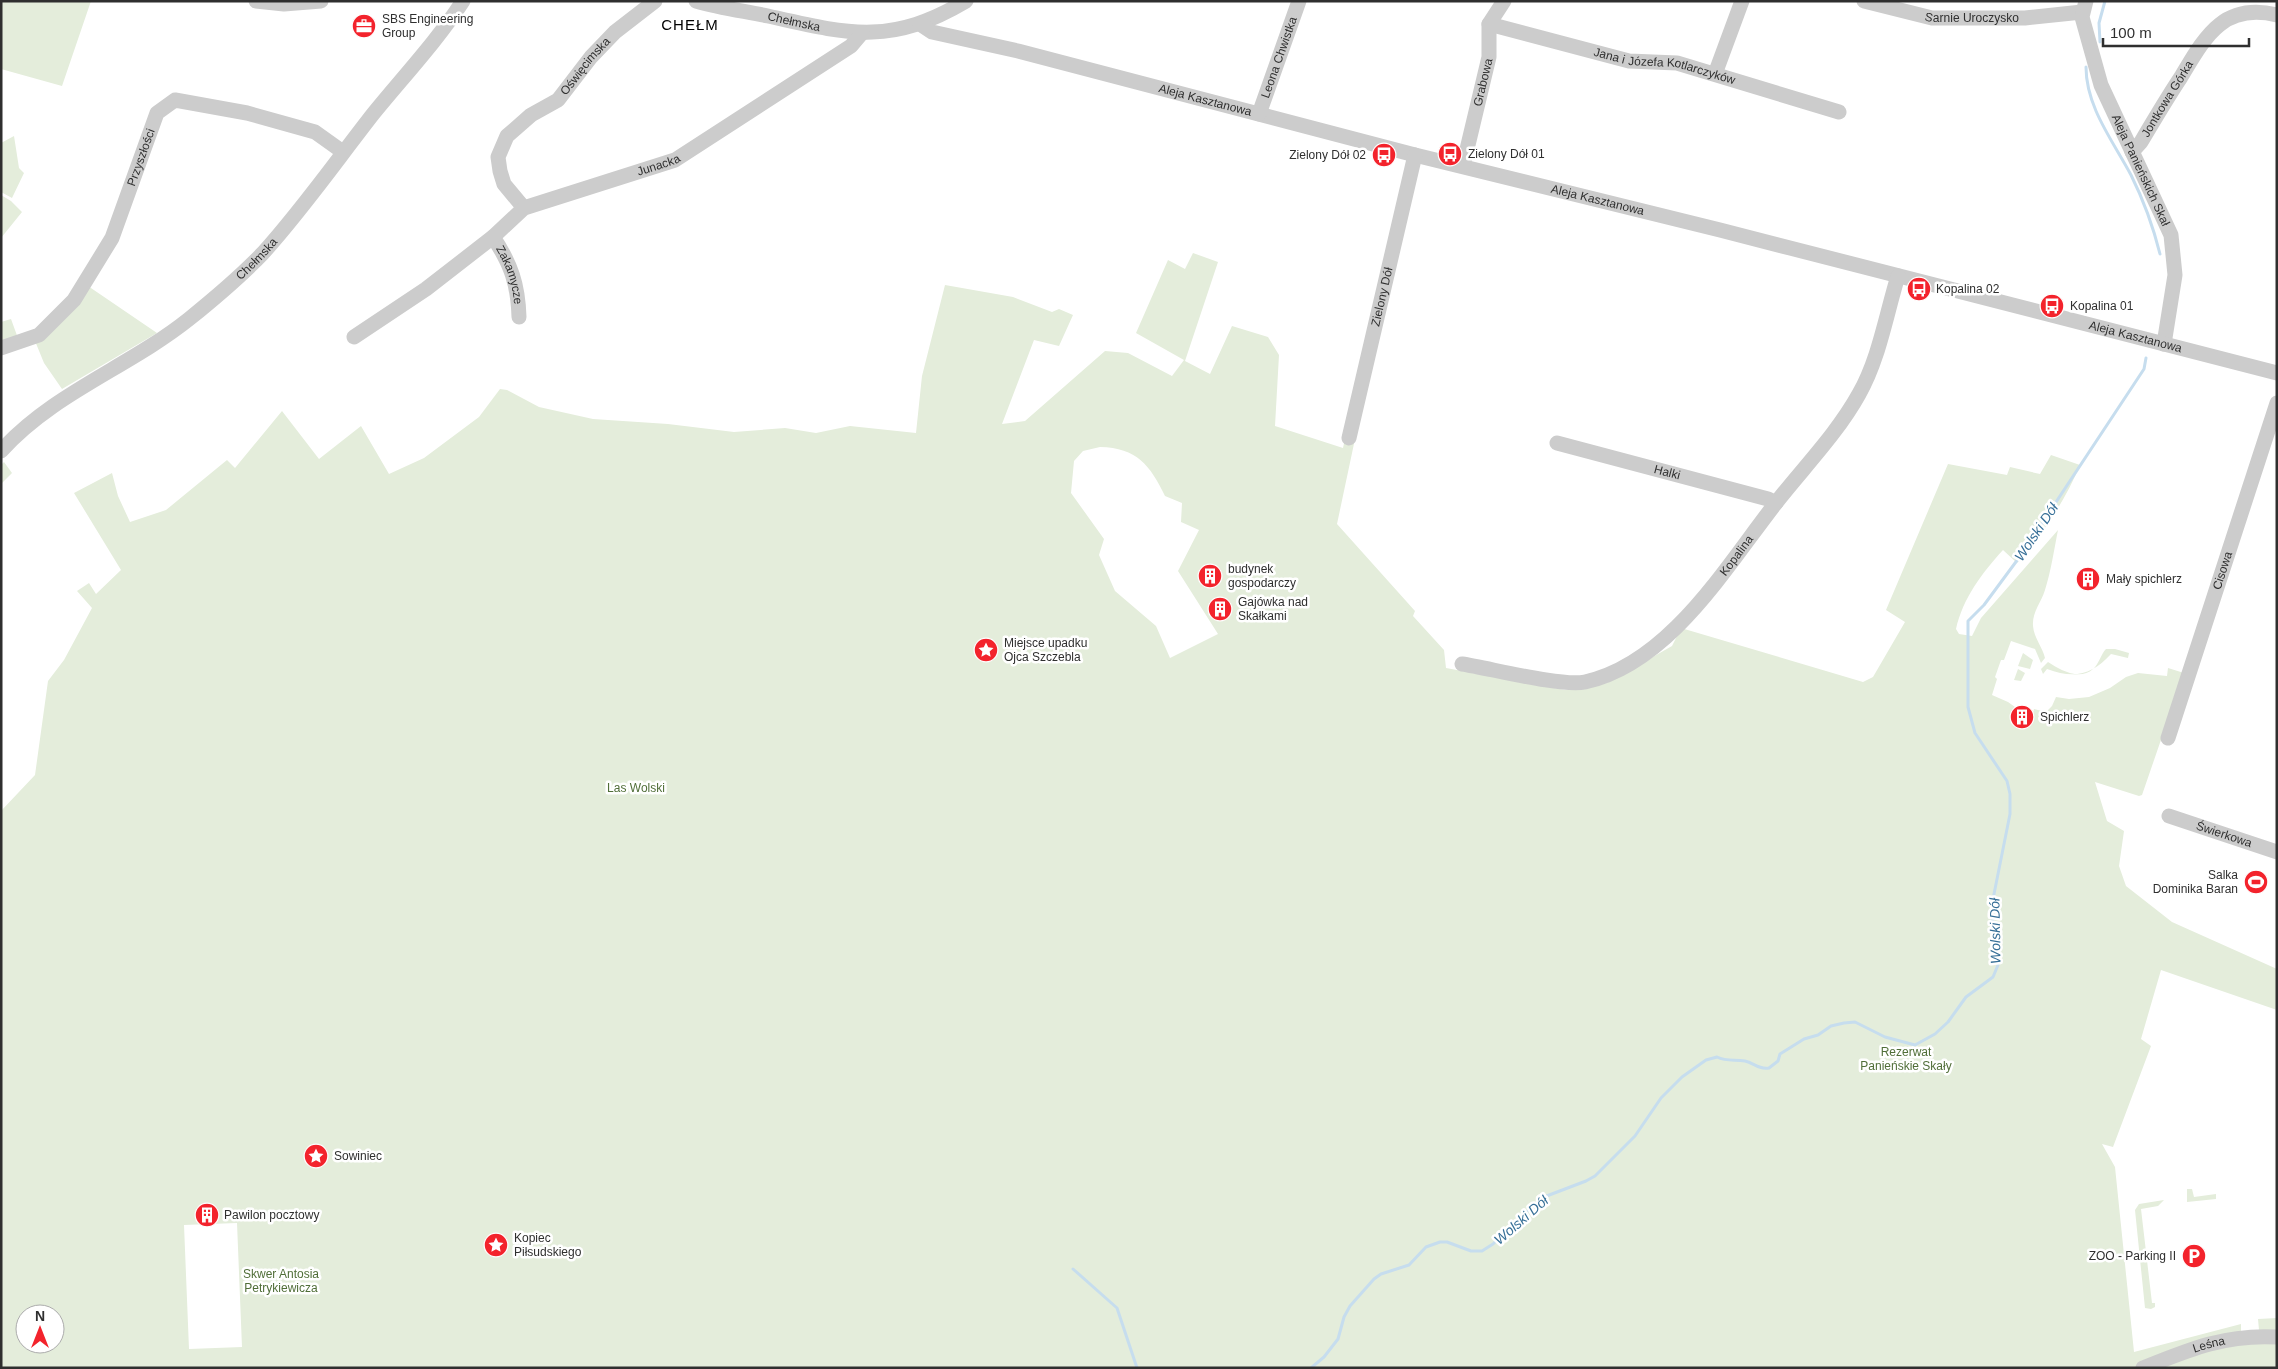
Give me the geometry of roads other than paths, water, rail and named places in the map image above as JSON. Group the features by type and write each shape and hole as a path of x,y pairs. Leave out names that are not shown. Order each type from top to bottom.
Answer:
{"street":[{"path":"256,1 284,4 321,1"},
{"name":"Oświęcimska","path":"524,208 504,184 500,171 498,157 507,136 531,115 558,100 591,57 615,32 655,1"},
{"name":"Chełmska","path":"696,1 833,31 862,33"},
{"path":"862,33 900,30 920,24 966,1"},
{"name":"Leona Chwistka","path":"1259,114 1299,1"},
{"path":"1715,74 1742,1"},
{"name":"Sarnie Uroczysko","path":"1864,1 1932,18 2025,18 2084,6"},
{"path":"1489,24 1502,2"},
{"name":"Chełmska","path":"1,451 17,433 40,414 148,348 224,290 263,252 460,3"},
{"name":"Aleja Panieńskich Skał","path":"2084,6 2101,85 2171,235 2176,275 2164,344"},
{"name":"Jontkowa Górka","path":"2132,152 2141,142 2206,35 2226,19 2247,12 2277,15"},
{"name":"Aleja Kasztanowa","path":"920,24 932,32 1018,51 1415,155 2277,373"},
{"name":"Jana i Józefa Kotlarczyków","path":"1489,24 1629,61 1677,63 1839,112"},
{"name":"Grabowa","path":"1463,166 1489,57 1489,24"},
{"name":"Junacka","path":"354,337 418,295 493,237 524,208 675,160 851,46 862,33"},
{"name":"Przyszłości","path":"1,348 39,335 74,300 112,238 157,113 175,100 247,113 315,132 343,152"},
{"name":"Zielony Dół","path":"1350,438 1415,155"},
{"name":"Zakamycze","path":"493,237 511,265 518,300 519,317"},
{"name":"Kopalina","path":"1462,664 1560,681 1584,682 1634,662 1678,624 1716,582 1841,421 1860,393 1872,364 1898,276"},
{"name":"Cisowa","path":"2168,738 2277,403"},
{"name":"Halki","path":"1557,443 1768,498 1776,503"},
{"name":"Świerkowa","path":"2169,816 2277,852"},
{"name":"Leśna","path":"2144,1368 2181,1353 2230,1338 2248,1336 2277,1337"}],"waterway":[{"path":"2100,42 2099,23 2105,1"},
{"path":"2086,67 2087,82 2095,110 2140,194 2160,254"},
{"name":"Wolski Dół","path":"1311,1368 1324,1357 1338,1339 1344,1317 1350,1306 1374,1279 1381,1274 1409,1265 1426,1247 1440,1242 1447,1242 1471,1251 1482,1251 1493,1244 1544,1197 1595,1176 1635,1136 1661,1098 1682,1077 1706,1060 1717,1057 1745,1061 1759,1067 1769,1068 1778,1061 1780,1054 1804,1039 1818,1035 1831,1026 1855,1022 1885,1037 1915,1045 1935,1034 1948,1022 1966,997 1993,977 1998,965 1992,931 1994,894 2010,814 2010,794 2007,781 1975,733 1968,707 1968,621 1984,605 2021,555 2144,369 2146,358"},
{"path":"1073,1269 1117,1308 1137,1368"}],"place":[{"name":"SBS Engineering Group","path":"364,26"},
{"name":"Zielony Dół 01","path":"1450,154"},
{"name":"Zielony Dół 02","path":"1384,155"},
{"name":"Kopalina 02","path":"1919,289"},
{"name":"Kopalina 01","path":"2052,306"},
{"name":"budynek gospodarczy","path":"1210,576"},
{"name":"Mały spichlerz","path":"2088,579"},
{"name":"Gajówka nad Skałkami","path":"1220,609"},
{"name":"Miejsce upadku Ojca Szczebla","path":"986,650"},
{"name":"Spichlerz","path":"2022,717"},
{"name":"Salka Dominika Baran","path":"2256,882"},
{"name":"Sowiniec","path":"316,1156"},
{"name":"Pawilon pocztowy","path":"207,1215"},
{"name":"Kopiec Piłsudskiego","path":"496,1245"},
{"name":"ZOO - Parking II","path":"2194,1256"}],"district":[{"name":"CHEŁM","path":"690,25"}],"park label":[{"name":"Las Wolski","path":"636,788"},
{"name":"Rezerwat Panieńskie Skały","path":"1906,1059"},
{"name":"Skwer Antosia Petrykiewicza","path":"281,1281"}]}
